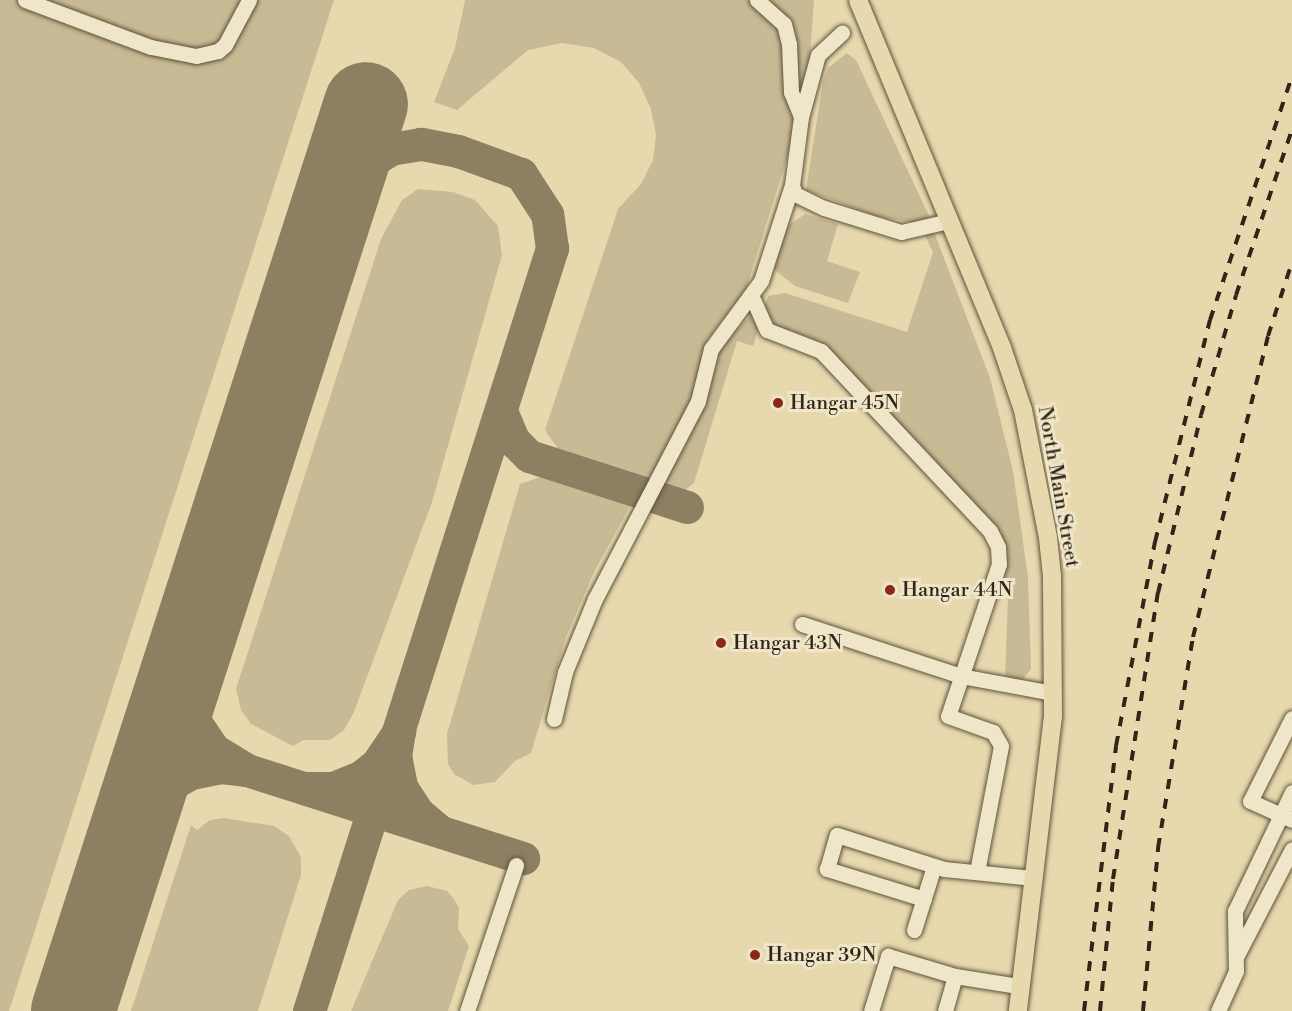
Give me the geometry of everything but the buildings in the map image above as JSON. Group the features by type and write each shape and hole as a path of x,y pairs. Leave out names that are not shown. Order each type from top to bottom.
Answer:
{"main road":[{"name":"North Main Street","path":"858,0 1002,348 1023,410 1050,548 1053,693 1018,986 1018,1011"}],"lane":[{"path":"25,0 151,47 196,56 218,51 225,45 249,0"},
{"path":"757,0 784,24 791,92 801,117"},
{"path":"554,719 565,672 595,599 698,401 711,349 752,297 796,192 801,117 818,55 842,33"},
{"path":"796,192 901,232 949,221"},
{"path":"752,297 768,330 821,351 994,537 999,564 948,716 993,732 1001,746 977,872"},
{"path":"802,624 961,676 1053,693"},
{"path":"1287,818 1250,801 1292,718"},
{"path":"1218,1011 1236,971 1235,911 1257,866 1287,818 1292,792"},
{"path":"924,899 827,868 837,835 934,866 1032,878"},
{"path":"1236,957 1292,849"},
{"path":"467,1011 516,865"},
{"path":"914,930 934,866"},
{"path":"1257,866 1278,876"},
{"path":"871,1011 888,956 955,976 1018,986"},
{"path":"945,1011 955,976"}],"shaded area":[{"path":"0,0 334,0 9,1011 0,1011"},
{"path":"465,0 814,0 809,69 794,136 746,289 707,340 693,398 649,484 563,456 545,430 618,209 641,184 653,160 656,135 651,109 639,83 621,62 594,48 562,43 528,50 457,110 434,102 455,48"},
{"path":"847,53 856,60 930,218 914,228 910,222 876,216 806,190 823,82 828,68"},
{"path":"418,189 453,192 475,200 498,226 502,255 432,502 354,712 344,730 330,740 304,740 293,746 251,724 241,710 236,689 381,239 402,200"},
{"path":"805,214 838,224 827,261 860,272 848,303 795,286 775,270 774,261 786,227"},
{"path":"934,232 990,378 1013,471 1028,577 1031,669 1022,680 1005,679 1008,595 998,591 1006,567 1001,532 819,341 775,326 765,309 768,296 785,293 907,332 933,252 925,236"},
{"path":"754,312 760,323 753,346 737,341 694,483 684,491 671,491 665,478 704,404 720,347"},
{"path":"552,473 634,499 594,572 566,637 531,753 515,761 495,782 473,785 454,774 448,764 447,734 520,484"},
{"path":"223,818 274,826 289,836 301,857 301,875 258,1011 131,1011 191,825 197,830 210,820"},
{"path":"427,886 447,891 454,899 459,908 458,929 469,946 448,1011 351,1011 398,900 409,890"}],"taxiway":[{"path":"309,1011 552,248 547,214 521,174 458,151 421,144 391,149 376,158 361,173 324,234"},
{"path":"501,411 514,441 529,456 687,507"},
{"path":"191,648 184,664 184,682 191,716 214,750 247,770"},
{"path":"309,788 333,788 362,776 377,764 399,731 395,755 401,787 418,813 437,829"},
{"path":"128,841 134,818 155,793 191,773 222,767 247,770 523,858"}],"runway":[{"path":"73,1011 366,104"}],"railway":[{"path":"1084,1011 1116,746 1155,542 1210,320 1292,77"},
{"path":"1100,1011 1113,879 1158,593 1201,415 1236,295 1292,130"},
{"path":"1143,1011 1158,848 1193,637 1268,336 1292,262"}],"place":[{"name":"Hangar 45N","path":"778,403"},
{"name":"Hangar 44N","path":"890,590"},
{"name":"Hangar 43N","path":"721,643"},
{"name":"Hangar 39N","path":"755,955"}]}
